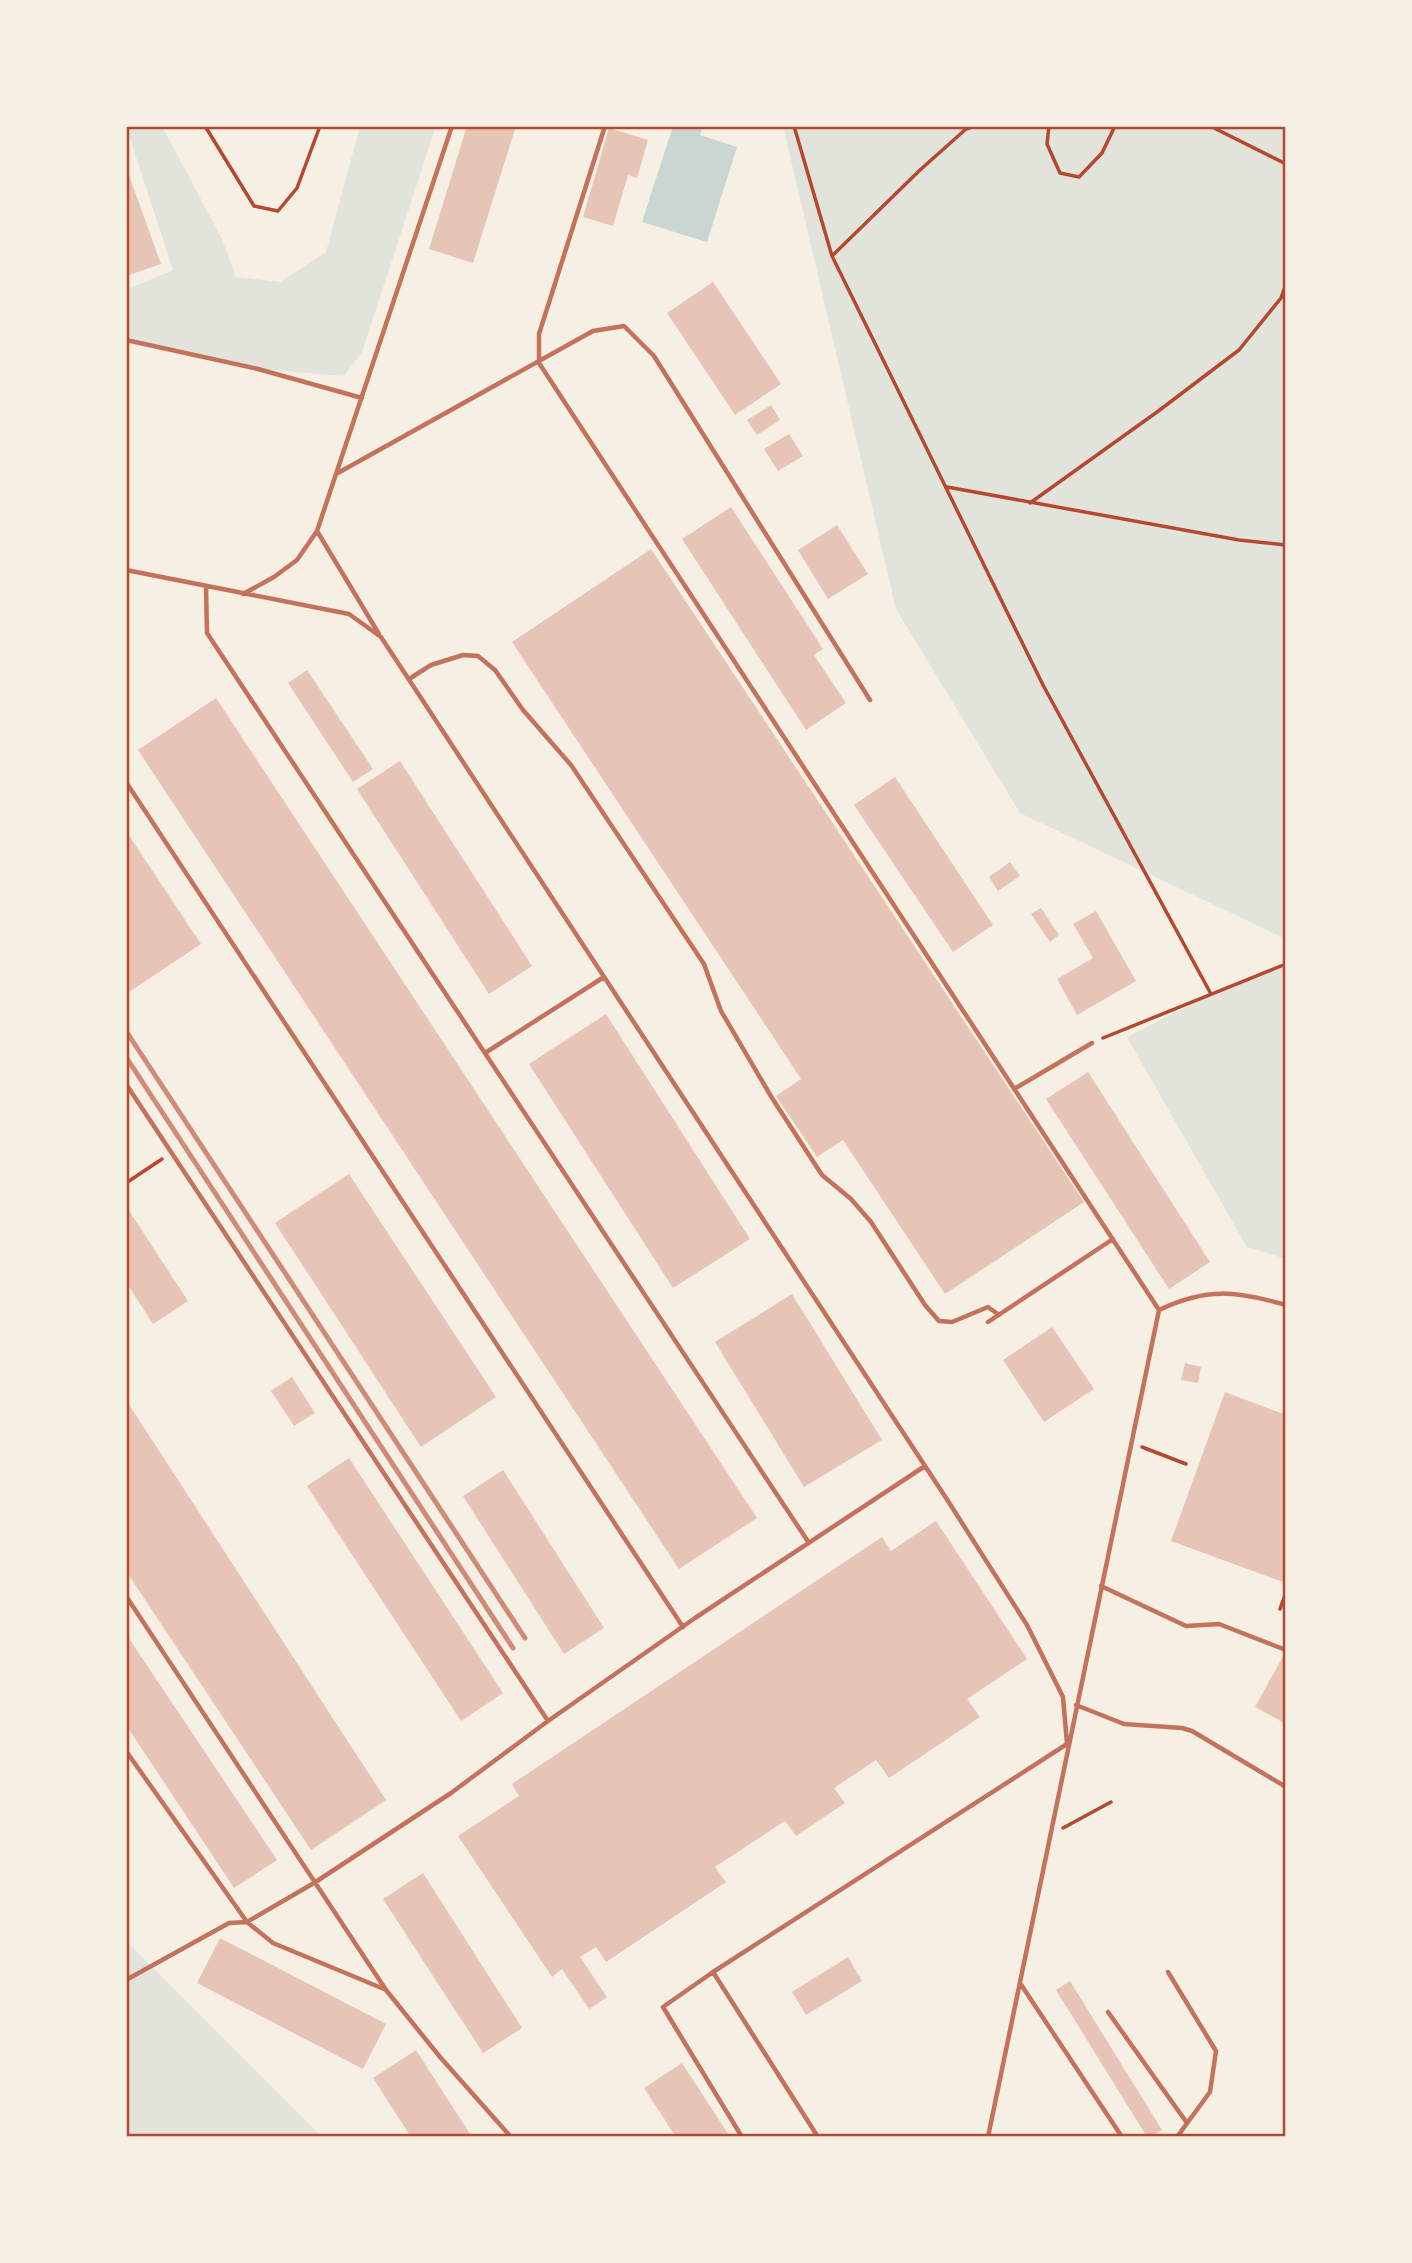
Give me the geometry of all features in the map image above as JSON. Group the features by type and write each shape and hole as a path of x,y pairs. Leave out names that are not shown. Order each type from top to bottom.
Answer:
{"lane":[{"path":"243,594 274,577 297,560 317,531 452,126"},
{"path":"605,126 539,334 539,363 1159,1310 1067,1744 988,2137"},
{"path":"336,474 593,331 624,326 654,356 870,700"},
{"path":"126,340 258,369 362,398"},
{"path":"317,531 381,637 1027,1625 1063,1698 1067,1744"},
{"path":"126,570 349,614 381,637"},
{"path":"206,586 208,633 808,1543"},
{"path":"409,679 431,665 463,655 478,656 495,670 523,710 571,765 704,964 721,1011 772,1098 822,1175 871,1222 925,1305 939,1321 952,1322 988,1307 999,1315"},
{"path":"126,782 682,1627"},
{"path":"485,1053 604,976"},
{"path":"1014,1089 1091,1043"},
{"path":"126,1084 548,1721"},
{"path":"988,1322 1113,1239"},
{"path":"1159,1310 1192,1296 1216,1293 1250,1296 1286,1306"},
{"path":"126,1980 229,1923 247,1922 314,1883 451,1793 682,1627 925,1466"},
{"path":"1101,1586 1186,1626 1219,1624 1286,1650"},
{"path":"126,1596 386,1990 510,2137"},
{"path":"1076,1705 1124,1724 1192,1731 1286,1787"},
{"path":"742,2137 663,2007 1067,1744"},
{"path":"126,1751 247,1922 273,1943 386,1990"},
{"path":"713,1972 818,2137"},
{"path":"1168,1972 1216,2052 1210,2092 1177,2137"},
{"path":"1020,1982 1122,2137"},
{"path":"1108,2012 1187,2123"}],"path":[{"path":"205,126 254,206 278,211 297,188 320,126"},
{"path":"794,126 832,256 1043,685 1211,994"},
{"path":"832,256 965,129 975,126"},
{"path":"1049,126 1047,144 1060,173 1079,177 1102,153 1115,126"},
{"path":"1210,126 1286,164"},
{"path":"1028,503 1239,350 1281,298 1286,284"},
{"path":"946,487 1238,540 1286,545"},
{"path":"1091,1043 1286,964"},
{"path":"126,1183 172,1153"},
{"path":"1132,1443 1186,1464"},
{"path":"1280,1609 1286,1592"},
{"path":"1063,1828 1111,1802"}],"shaded area":[{"path":"126,126 162,126 222,239 236,277 280,282 326,252 360,126 436,126 362,352 344,376 258,369 126,340 126,290 173,270"},
{"path":"673,126 703,126 700,135 737,147 707,242 642,222"},
{"path":"783,126 1286,126 1286,939 1020,813 896,609"},
{"path":"1286,963 1286,1259 1247,1247 1127,1037 1211,994"},
{"path":"126,1941 322,2137 126,2137"}],"building":[{"path":"467,126 516,126 473,263 429,249"},
{"path":"609,128 648,140 637,178 628,175 613,226 583,217"},
{"path":"126,167 161,264 126,276"},
{"path":"713,282 781,384 735,415 667,313"},
{"path":"771,405 780,420 757,435 747,420"},
{"path":"789,434 803,456 778,471 764,449"},
{"path":"731,507 823,649 814,655 846,703 806,730 682,539"},
{"path":"837,525 868,574 828,599 798,550"},
{"path":"651,549 1084,1202 945,1294 843,1140 817,1157 776,1096 801,1079 512,642"},
{"path":"307,670 373,769 353,782 288,683"},
{"path":"216,698 757,1518 679,1569 138,750"},
{"path":"400,761 532,966 489,994 357,789"},
{"path":"895,777 993,925 953,952 854,805"},
{"path":"126,831 201,944 126,994"},
{"path":"1010,862 1020,876 998,891 989,877"},
{"path":"1041,908 1059,935 1050,942 1031,914"},
{"path":"1096,911 1136,981 1077,1015 1057,979 1093,958 1073,924"},
{"path":"606,1014 750,1239 673,1288 529,1064"},
{"path":"1088,1072 1210,1262 1169,1289 1046,1099"},
{"path":"349,1174 496,1397 421,1447 275,1223"},
{"path":"126,1206 188,1301 153,1324 126,1282"},
{"path":"792,1294 882,1440 804,1487 715,1342"},
{"path":"1052,1327 1094,1389 1044,1422 1003,1360"},
{"path":"1185,1363 1201,1367 1198,1383 1181,1380"},
{"path":"292,1377 315,1413 294,1426 271,1391"},
{"path":"1225,1392 1286,1415 1286,1583 1171,1541"},
{"path":"126,1400 386,1800 311,1850 126,1571"},
{"path":"349,1458 503,1693 461,1721 307,1486"},
{"path":"503,1470 604,1628 564,1654 463,1496"},
{"path":"936,1521 1027,1659 967,1699 980,1717 889,1778 876,1760 834,1788 845,1803 796,1836 785,1821 715,1867 726,1882 606,1962 596,1947 580,1957 607,1997 589,2009 562,1969 552,1977 458,1836 519,1796 512,1784 882,1537 891,1551"},
{"path":"126,1634 277,1860 234,1888 126,1725"},
{"path":"1286,1651 1286,1724 1255,1707"},
{"path":"423,1873 522,2028 483,2053 383,1899"},
{"path":"220,1938 386,2024 363,2069 197,1983"},
{"path":"848,1957 862,1981 806,2015 792,1992"},
{"path":"1070,1981 1162,2130 1151,2137 1147,2137 1056,1990"},
{"path":"416,2050 472,2137 411,2137 373,2078"},
{"path":"682,2063 730,2137 676,2137 644,2088"}],"railway":[{"path":"126,1031 525,1638"},
{"path":"126,1057 513,1648"}]}
